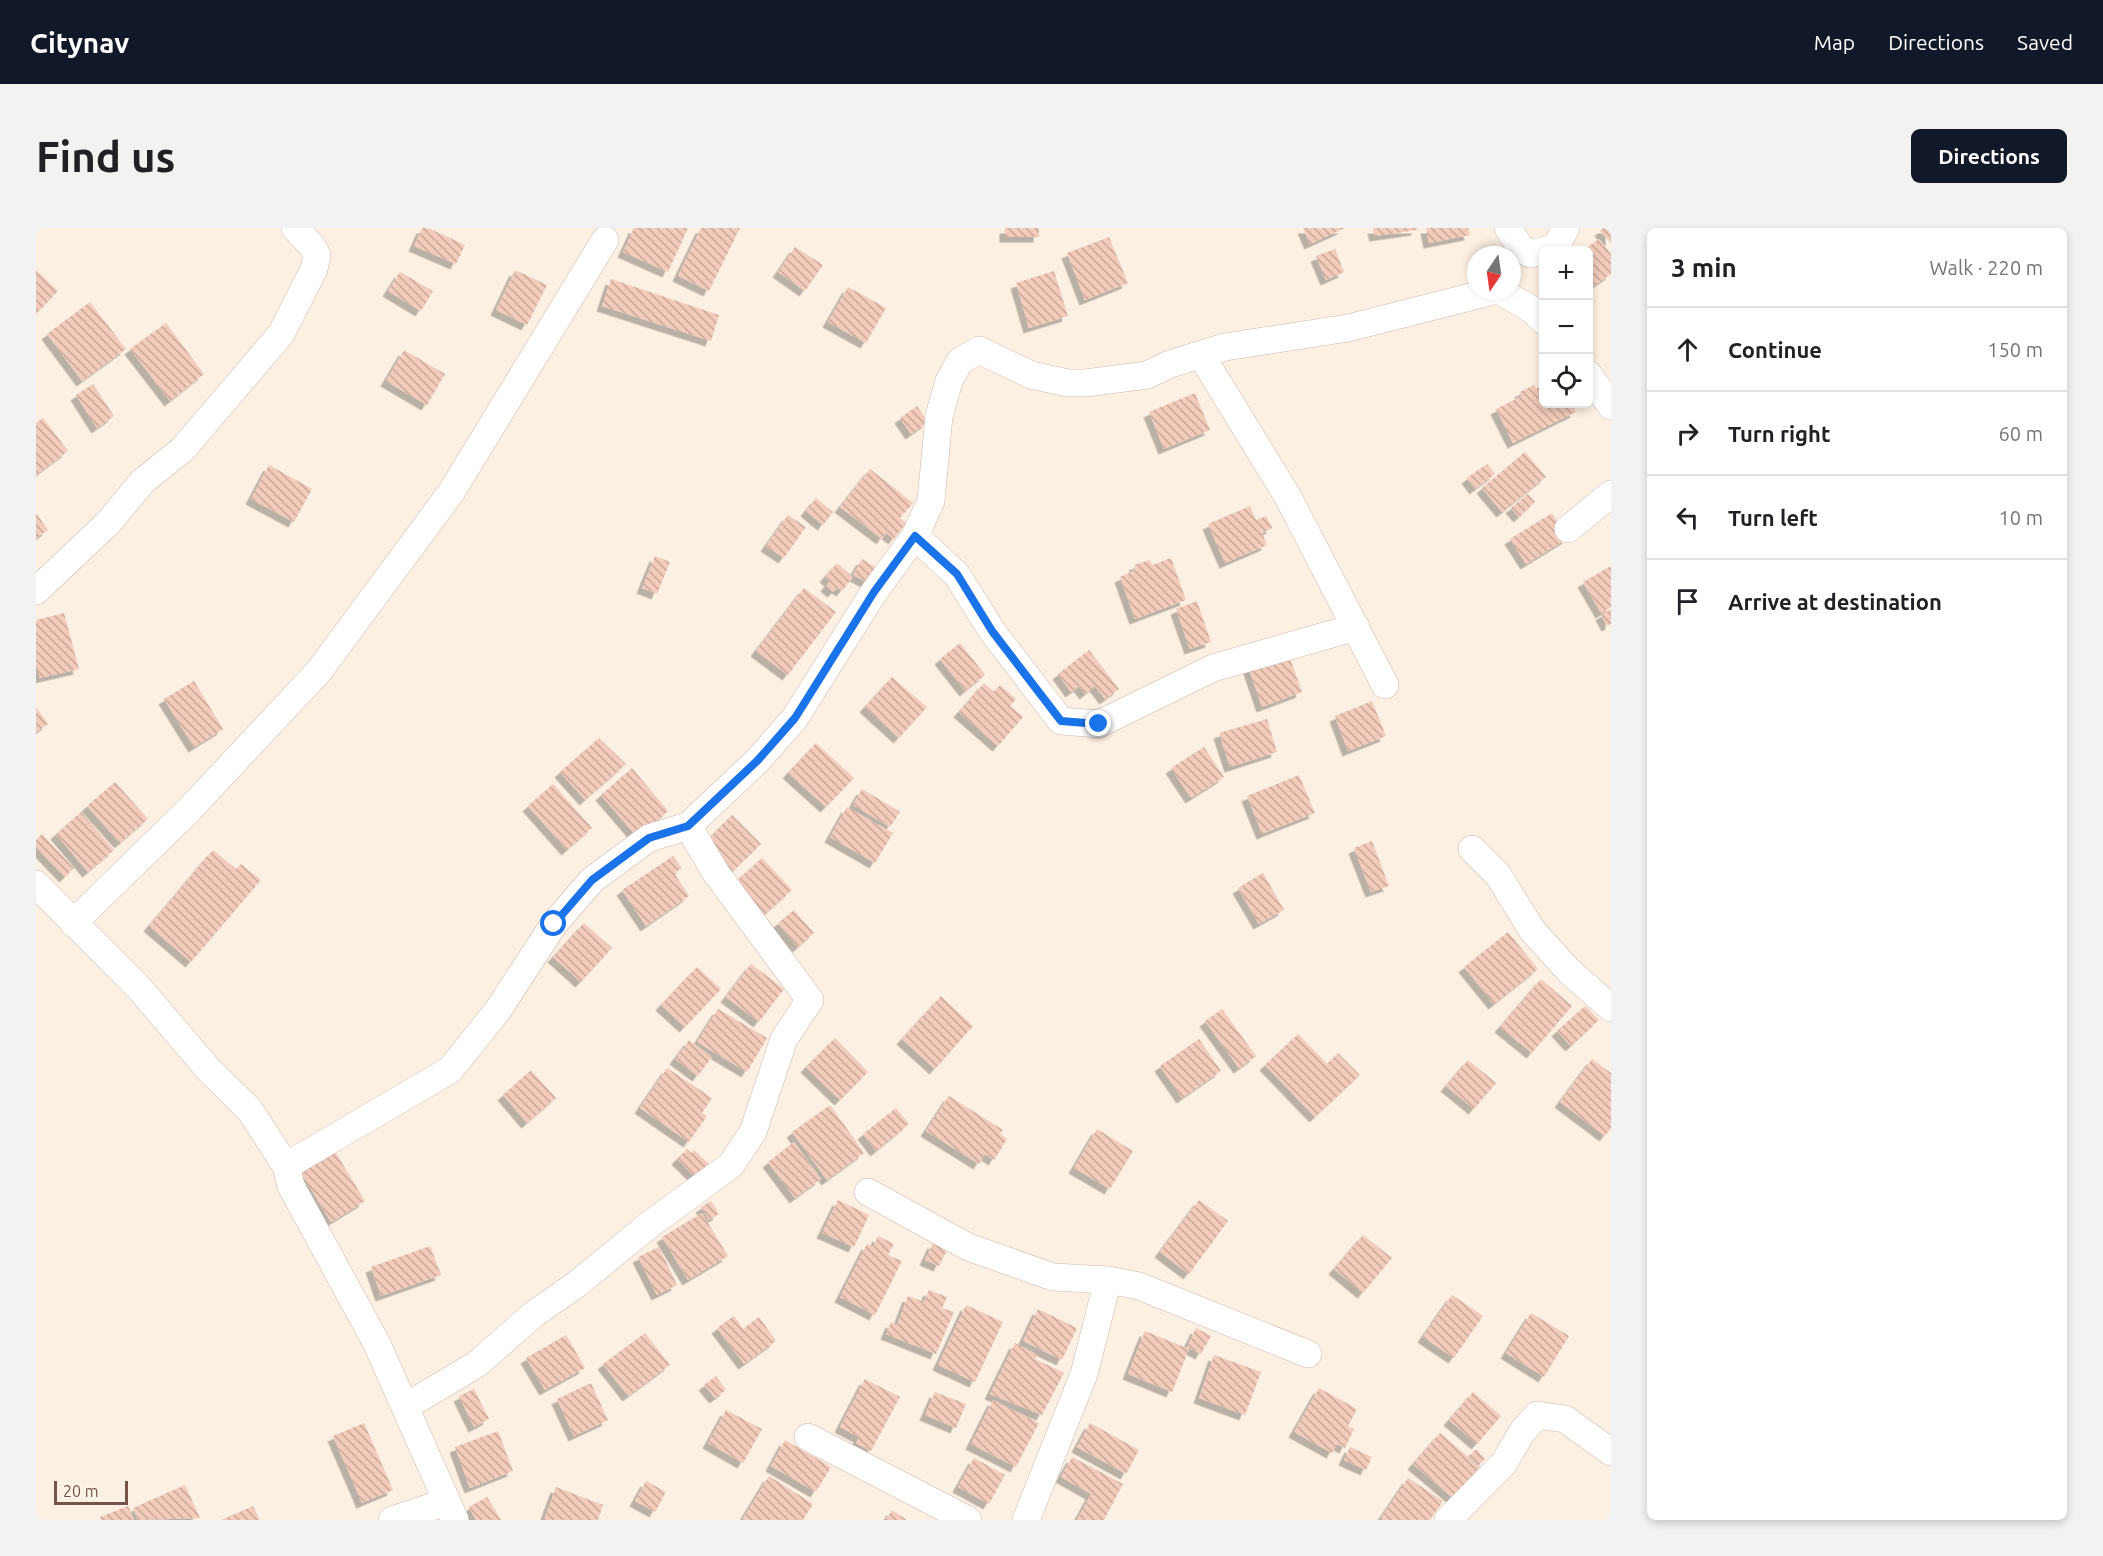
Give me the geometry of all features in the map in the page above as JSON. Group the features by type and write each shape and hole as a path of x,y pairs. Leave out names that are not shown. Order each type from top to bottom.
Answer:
{"street":[{"path":"36,591 108,523 143,482 182,450 281,334 314,269 317,255 312,246 295,228"},
{"path":"1508,228 1520,247 1530,254 1555,248 1566,228"},
{"path":"73,923 188,811 319,671 452,491 605,240"},
{"path":"286,1166 450,1070 498,1010 554,924 592,880 649,838 688,826 758,760 795,718 874,592 915,536 931,501 939,416 949,381 960,361 980,350 1031,375 1068,383 1146,375 1225,347 1348,328 1467,298"},
{"path":"1516,300 1539,316"},
{"path":"1201,355 1288,497 1384,685"},
{"path":"1593,381 1611,406"},
{"path":"1568,529 1611,494"},
{"path":"915,536 957,574 992,631 1061,721 1099,724 1213,668 1356,627"},
{"path":"405,1407 477,1364 534,1314 578,1284 649,1225 731,1165 753,1132 784,1039 810,1000 716,873 688,826"},
{"path":"1472,849 1498,874 1532,930 1570,972 1611,1008"},
{"path":"36,884 139,988 209,1070 249,1109 286,1166 291,1186 377,1344 451,1511 392,1520"},
{"path":"868,1192 968,1247 1053,1277 1108,1280 1139,1286 1308,1353"},
{"path":"1026,1520 1084,1374 1108,1280"},
{"path":"1448,1520 1504,1463 1522,1432 1537,1415 1565,1419 1611,1452"},
{"path":"808,1437 968,1520"}],"building":[{"path":"422,228 428,228 465,245 456,264 414,246"},
{"path":"634,228 688,228 668,272 623,252"},
{"path":"701,228 740,228 709,291 678,276"},
{"path":"1005,228 1039,228 1039,237 1005,237"},
{"path":"1303,228 1345,228 1310,244"},
{"path":"1373,228 1417,228 1417,230 1375,236"},
{"path":"1426,228 1468,228 1470,235 1429,243"},
{"path":"1603,228 1611,228 1611,243 1600,231"},
{"path":"1109,237 1128,283 1085,300 1067,253"},
{"path":"1599,239 1611,254 1611,274 1593,286 1593,246 1589,246"},
{"path":"795,247 823,265 805,291 778,272"},
{"path":"1335,249 1344,272 1326,280 1316,256"},
{"path":"36,270 58,291 36,314"},
{"path":"515,270 547,285 527,325 496,310"},
{"path":"1054,271 1068,316 1029,328 1016,283"},
{"path":"400,272 433,291 421,311 388,291"},
{"path":"611,279 719,315 711,341 602,306"},
{"path":"848,287 886,308 866,343 828,322"},
{"path":"90,302 126,349 82,381 47,334"},
{"path":"166,323 204,374 170,401 130,349"},
{"path":"404,350 445,374 427,405 386,381"},
{"path":"93,384 114,416 97,428 76,395"},
{"path":"1534,385 1536,389 1539,387 1539,408 1574,408 1576,412 1513,443 1496,409 1522,396 1520,392"},
{"path":"1195,393 1210,430 1164,449 1149,412"},
{"path":"917,406 928,422 911,434 900,418"},
{"path":"43,418 68,451 36,475 36,423"},
{"path":"1525,452 1546,477 1502,512 1482,488"},
{"path":"1487,464 1495,474 1475,489 1467,478"},
{"path":"269,465 312,489 294,522 251,499"},
{"path":"870,469 913,503 900,518 906,523 894,539 886,533 882,539 840,507"},
{"path":"1528,494 1535,502 1519,517 1511,508"},
{"path":"816,498 833,512 823,525 806,511"},
{"path":"1250,506 1256,520 1266,516 1272,528 1262,533 1267,545 1225,563 1208,524"},
{"path":"36,513 48,530 36,538"},
{"path":"1552,513 1568,538 1526,564 1510,539"},
{"path":"788,515 806,527 784,558 766,546"},
{"path":"655,556 670,562 657,594 642,588"},
{"path":"1171,558 1186,600 1135,619 1120,577 1136,570 1134,565 1150,560 1152,565"},
{"path":"862,559 875,567 867,582 853,575"},
{"path":"837,563 853,577 842,591 837,588 833,592 826,586 830,581 825,577"},
{"path":"1611,566 1611,607 1601,613 1583,582"},
{"path":"804,588 836,612 788,675 756,651"},
{"path":"1197,601 1211,642 1190,649 1176,609"},
{"path":"1611,609 1611,624 1607,626 1601,615"},
{"path":"64,613 79,669 40,678 36,664 36,620"},
{"path":"960,643 985,675 965,691 940,659"},
{"path":"1089,650 1119,689 1105,699 1095,686 1085,694 1079,686 1071,692 1058,674"},
{"path":"1288,653 1302,692 1262,707 1248,666"},
{"path":"892,677 927,707 899,738 865,707"},
{"path":"194,681 223,729 194,747 164,699"},
{"path":"984,683 994,692 1000,685 1016,699 1010,706 1023,717 998,746 959,712"},
{"path":"1372,701 1386,736 1348,751 1335,716"},
{"path":"36,707 48,724 36,732"},
{"path":"1267,719 1277,752 1230,767 1219,733"},
{"path":"599,738 626,764 585,800 560,772"},
{"path":"816,743 854,778 826,807 788,773"},
{"path":"1204,747 1224,777 1191,798 1171,768"},
{"path":"632,768 668,811 637,837 601,795"},
{"path":"1299,775 1315,813 1262,834 1247,796"},
{"path":"115,782 148,819 120,843 87,806"},
{"path":"553,784 592,828 567,850 528,806"},
{"path":"862,789 900,812 890,827 853,805"},
{"path":"847,807 893,833 875,863 830,837"},
{"path":"81,812 114,850 88,872 56,834"},
{"path":"732,815 761,844 733,871 705,842"},
{"path":"42,834 74,868 65,877 36,847 36,840"},
{"path":"1372,841 1389,886 1371,892 1354,848"},
{"path":"213,850 236,869 241,864 261,880 191,962 149,926"},
{"path":"673,856 682,868 674,873 689,896 646,926 622,890"},
{"path":"762,858 792,890 763,916 734,883"},
{"path":"1263,873 1284,910 1259,924 1238,888"},
{"path":"794,910 814,933 798,947 778,923"},
{"path":"584,923 612,948 581,982 553,957"},
{"path":"1508,932 1538,969 1494,1004 1464,967"},
{"path":"751,964 784,989 759,1022 726,997"},
{"path":"697,967 721,989 685,1027 661,1005"},
{"path":"1541,979 1572,1006 1532,1053 1500,1027"},
{"path":"941,996 973,1026 935,1069 902,1039"},
{"path":"1585,1006 1599,1020 1571,1046 1557,1031"},
{"path":"718,1009 767,1038 747,1072 697,1042"},
{"path":"1222,1009 1256,1056 1239,1068 1205,1021"},
{"path":"1298,1034 1327,1064 1338,1053 1360,1075 1315,1117 1265,1065"},
{"path":"835,1038 868,1072 840,1100 806,1067"},
{"path":"1199,1039 1221,1071 1182,1098 1160,1066"},
{"path":"689,1040 712,1057 698,1076 675,1059"},
{"path":"1592,1059 1611,1073 1611,1128 1605,1136 1560,1102"},
{"path":"1468,1060 1496,1083 1474,1109 1446,1086"},
{"path":"667,1068 712,1098 702,1113 707,1116 689,1142 640,1108"},
{"path":"531,1070 556,1098 527,1123 503,1095"},
{"path":"949,1096 1003,1130 1000,1134 1007,1139 994,1160 985,1154 979,1164 926,1131"},
{"path":"830,1105 864,1153 827,1180 792,1132"},
{"path":"896,1108 909,1124 876,1151 863,1134"},
{"path":"1097,1129 1133,1151 1110,1189 1074,1168"},
{"path":"794,1142 821,1179 795,1198 768,1162"},
{"path":"687,1149 691,1153 694,1150 710,1165 697,1179 677,1159"},
{"path":"334,1150 365,1201 331,1222 300,1171"},
{"path":"838,1200 869,1215 854,1247 822,1233"},
{"path":"1199,1200 1228,1221 1189,1274 1160,1252"},
{"path":"711,1201 719,1214 709,1220 701,1207"},
{"path":"702,1213 728,1256 688,1280 662,1237"},
{"path":"1363,1235 1392,1258 1363,1293 1334,1269"},
{"path":"878,1236 894,1244 888,1255 902,1261 875,1315 840,1297 867,1244 873,1247"},
{"path":"933,1243 947,1250 939,1266 925,1260"},
{"path":"430,1246 441,1275 381,1296 371,1267"},
{"path":"659,1247 677,1285 657,1295 638,1257"},
{"path":"929,1290 947,1297 942,1308 954,1312 936,1354 886,1334 891,1322 897,1325 908,1296 924,1302"},
{"path":"1452,1295 1483,1316 1454,1358 1423,1337"},
{"path":"966,1305 1003,1322 975,1382 938,1365"},
{"path":"1038,1309 1077,1328 1062,1360 1023,1341"},
{"path":"1531,1313 1569,1336 1544,1377 1506,1353"},
{"path":"734,1316 743,1329 759,1317 776,1341 744,1364 717,1328"},
{"path":"1196,1328 1211,1336 1201,1354 1187,1347"},
{"path":"1145,1331 1189,1349 1172,1392 1128,1374"},
{"path":"645,1333 670,1365 628,1396 603,1364"},
{"path":"566,1335 585,1368 545,1390 526,1358"},
{"path":"1015,1343 1038,1355 1035,1359 1064,1373 1042,1415 990,1394"},
{"path":"1214,1355 1261,1372 1245,1415 1199,1398"},
{"path":"716,1376 726,1390 715,1398 704,1385"},
{"path":"865,1379 900,1397 871,1451 856,1443 859,1437 840,1427"},
{"path":"591,1383 608,1420 574,1436 557,1399"},
{"path":"1319,1388 1357,1409 1348,1426 1354,1429 1345,1448 1337,1444 1332,1453 1294,1432"},
{"path":"474,1389 489,1419 474,1427 459,1396"},
{"path":"935,1392 966,1404 956,1428 925,1415"},
{"path":"1473,1392 1501,1416 1477,1444 1449,1420"},
{"path":"993,1400 1039,1423 1016,1467 971,1444"},
{"path":"726,1410 762,1429 743,1463 708,1443"},
{"path":"364,1423 393,1490 362,1503 333,1436"},
{"path":"1090,1423 1139,1450 1126,1474 1077,1447"},
{"path":"498,1431 513,1471 470,1488 455,1447"},
{"path":"1440,1433 1480,1467 1453,1498 1413,1464"},
{"path":"785,1440 831,1467 816,1492 771,1466"},
{"path":"1350,1447 1372,1457 1366,1470 1344,1460"},
{"path":"1476,1449 1485,1459 1479,1465 1469,1456"},
{"path":"1072,1457 1123,1484 1104,1520 1077,1520 1091,1494 1061,1477"},
{"path":"974,1458 1005,1475 989,1504 958,1487"},
{"path":"769,1476 813,1504 803,1520 742,1520"},
{"path":"1408,1478 1443,1501 1430,1520 1383,1520 1381,1518"},
{"path":"646,1481 666,1492 655,1512 635,1501"},
{"path":"185,1485 200,1518 138,1520 133,1508"},
{"path":"556,1487 603,1505 598,1520 544,1520"},
{"path":"487,1497 501,1520 476,1520 469,1507"},
{"path":"128,1506 134,1520 101,1520 100,1517"},
{"path":"253,1506 260,1520 221,1520"},
{"path":"892,1510 907,1520 886,1520"}],"route":[{"path":"554,924 592,880 649,838 688,826 758,760 795,718 874,592 915,536 957,574 992,631 1061,721 1099,724"}]}
